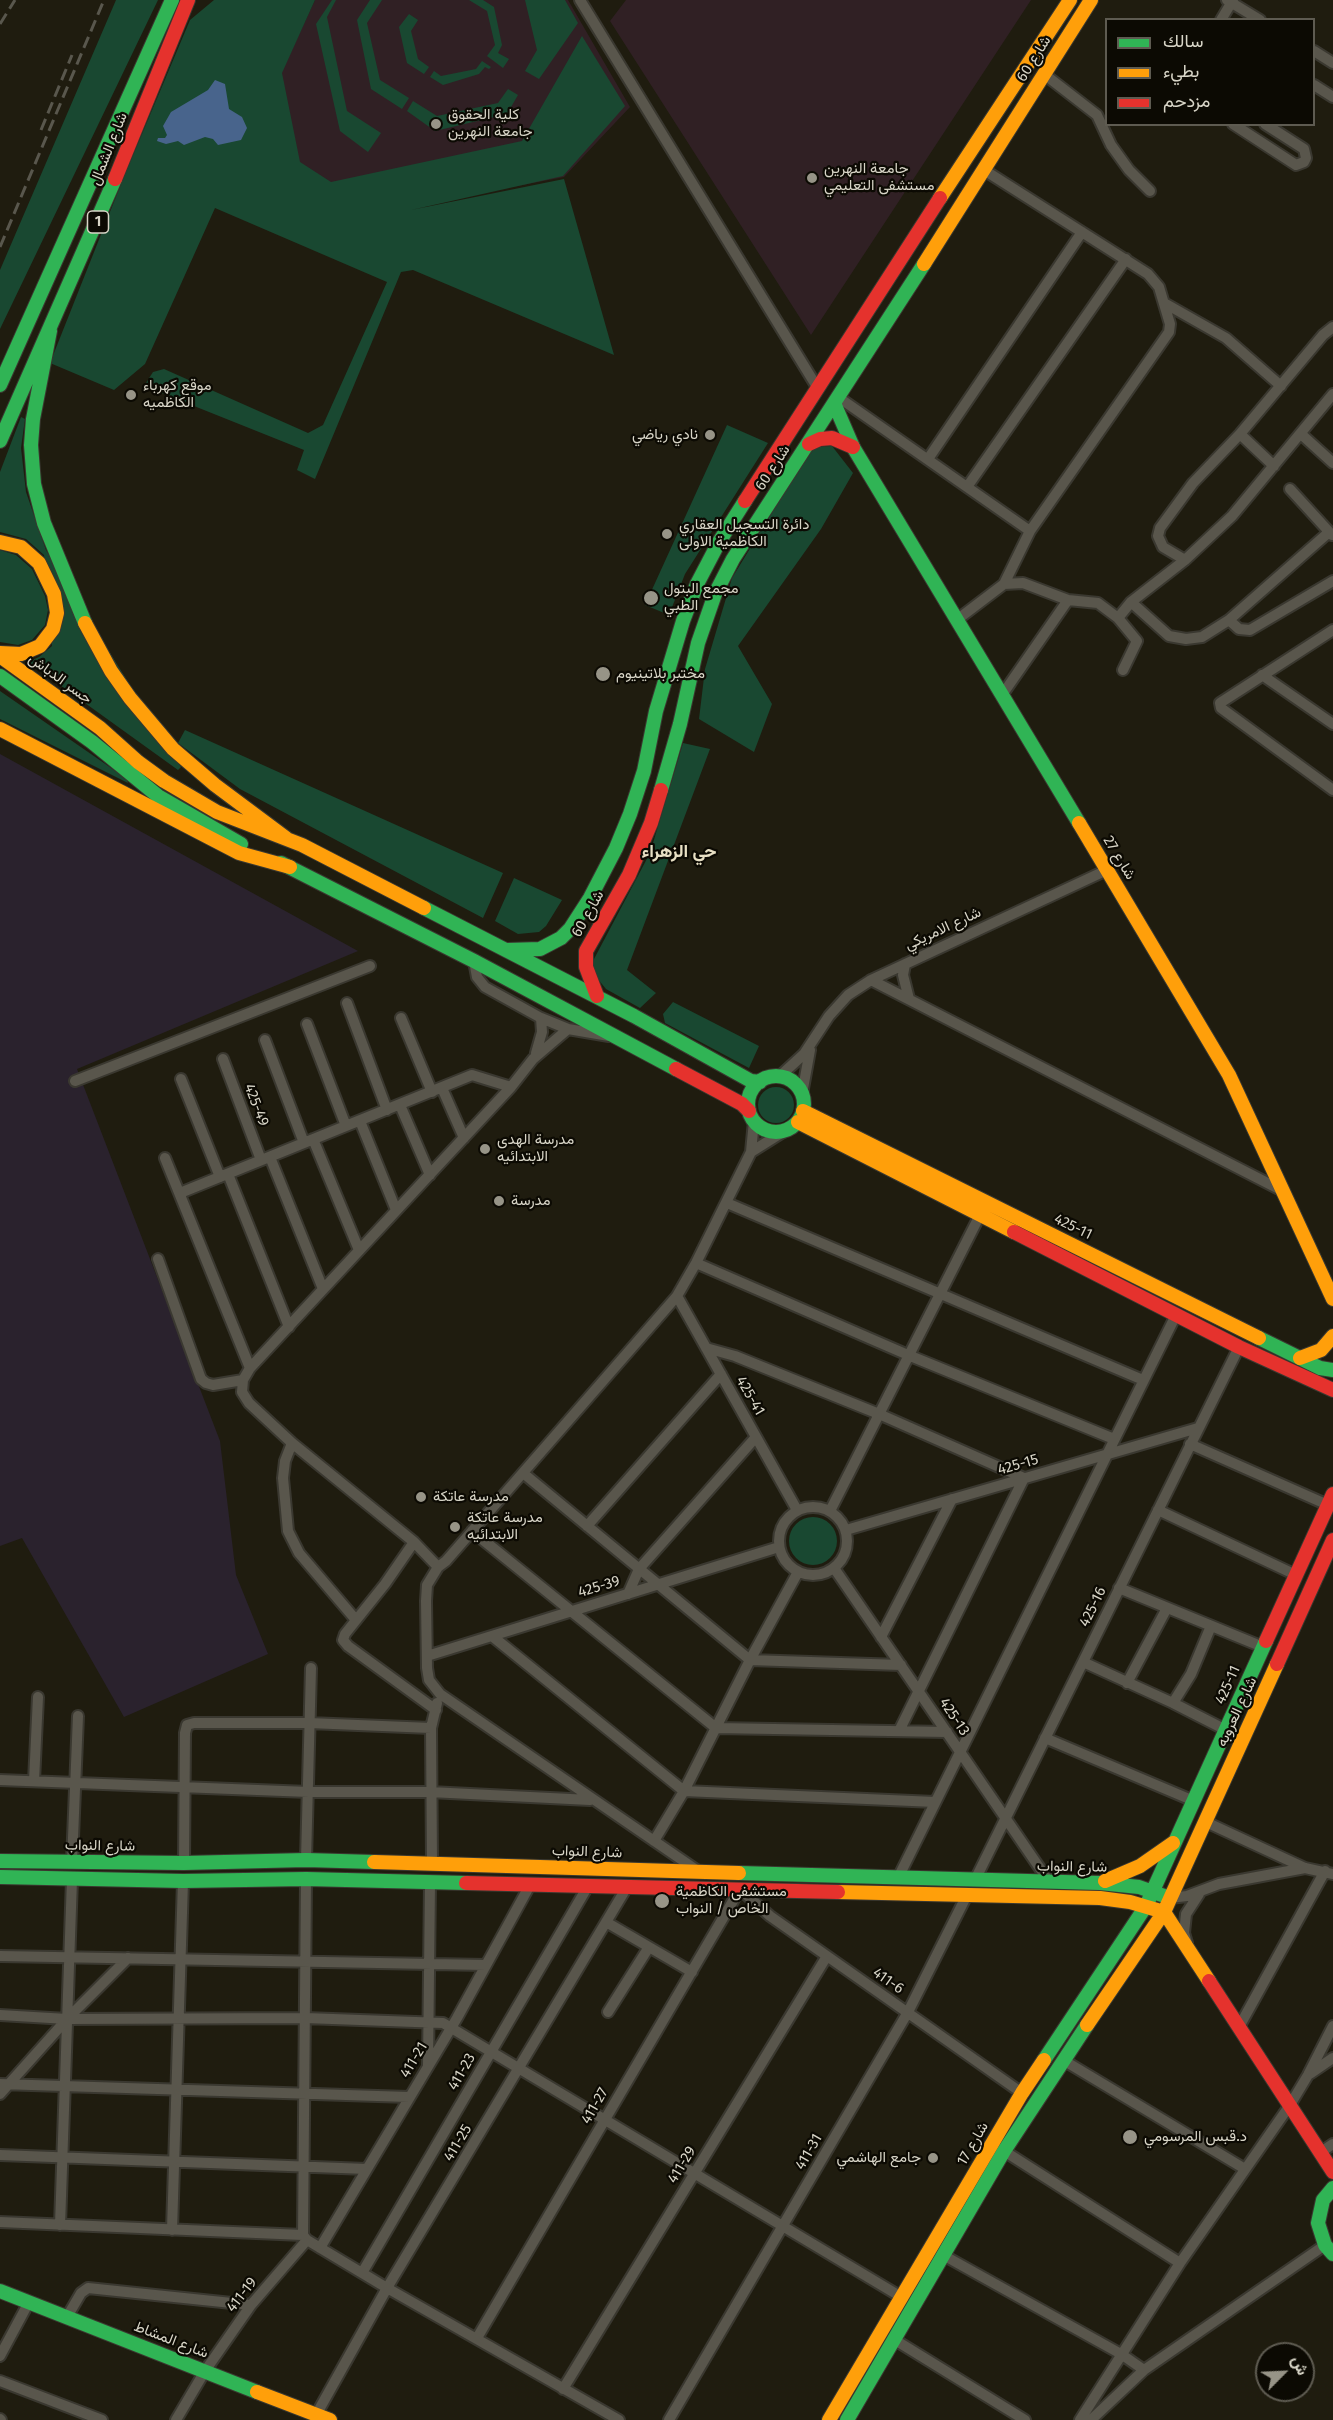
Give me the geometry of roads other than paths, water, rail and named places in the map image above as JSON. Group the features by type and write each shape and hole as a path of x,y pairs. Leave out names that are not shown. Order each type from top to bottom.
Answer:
{"main road":[{"name":"شارع الشمال","path":"0,385 172,0"},
{"name":"شارع الشمال","path":"0,441 93,233 188,0"},
{"name":"شارع 60","path":"507,950 540,949 561,938 570,929 595,888 630,814 644,771 663,688 683,621 719,542 817,387 1070,0"},
{"name":"شارع 60","path":"597,996 586,967 586,951 639,855 651,823 686,700 698,643 715,594 733,559 809,444 1091,0"},
{"path":"50,331 33,418 31,445 34,484 44,523 79,613 94,642 124,689 173,749 215,785 287,839 597,996 751,1082 759,1082"},
{"name":"شارع 27","path":"836,400 853,447 958,618 1229,1075 1333,1299"},
{"path":"809,444 820,439 832,438 853,447"},
{"path":"0,654 16,655 34,649 45,641 56,621 54,594 39,563 27,550 5,542"},
{"name":"جسر الدباش","path":"0,654 100,729 164,781 217,812 287,839"},
{"path":"0,676 92,742 158,796 241,844 457,952 742,1104 752,1116 769,1131 796,1121 802,1094 797,1085 780,1076 766,1078 759,1082 750,1095 752,1116"},
{"path":"663,688 664,696 670,704 677,705 686,700"},
{"path":"653,730 660,725 667,724 672,727 676,737"},
{"path":"0,729 239,853 290,867"},
{"path":"277,861 289,854 290,844 287,839"},
{"path":"457,952 466,948 469,943 470,938 466,929"},
{"path":"474,961 474,948 486,939"},
{"path":"620,1039 630,1040 637,1032 639,1026 634,1016"},
{"path":"650,1054 648,1049 650,1038 658,1032 664,1032"},
{"name":"425-11","path":"796,1121 1239,1347 1329,1376"},
{"name":"425-11","path":"796,1121 1300,1358 1329,1376 1333,1390"},
{"path":"1300,1358 1321,1350 1333,1336"},
{"name":"425-11","path":"1153,1891 1330,1500"},
{"name":"شارع العروبه","path":"1170,1898 1333,1540"},
{"path":"1100,1883 1140,1866 1176,1841"},
{"name":"شارع النواب","path":"0,1861 184,1863 306,1860 1100,1883 1126,1885 1153,1891 1170,1898"},
{"name":"شارع النواب","path":"0,1877 183,1881 306,1879 1108,1899 1164,1911"},
{"name":"شارع 17","path":"829,2420 1022,2093 1146,1906 1153,1891"},
{"name":"شارع 17","path":"847,2420 1004,2151 1164,1911 1170,1898"},
{"path":"1164,1911 1333,2172"},
{"path":"1329,2249 1318,2223 1323,2200 1333,2188"},
{"name":"شارع المشاط","path":"0,2291 330,2420"}],"street":[{"path":"580,0 817,387"},
{"path":"1222,18 1231,1 1257,18"},
{"path":"1315,52 1333,63"},
{"path":"1044,74 1097,115 1111,145 1129,171 1150,191"},
{"path":"1315,86 1333,97"},
{"path":"1236,126 1296,165 1304,162 1306,158 1304,149 1268,126"},
{"path":"958,618 1004,584 1030,531 1169,332 1166,304 1155,280 1126,259 984,170"},
{"path":"928,459 1082,232"},
{"path":"967,487 1126,259"},
{"path":"1166,304 1226,338 1281,386"},
{"path":"1185,560 1163,547 1158,536 1160,528 1193,483 1240,434 1323,335 1333,327"},
{"path":"1118,618 1131,602 1185,560 1232,516 1301,434 1329,406 1333,394"},
{"path":"836,400 928,459 1030,531"},
{"path":"1240,434 1274,466"},
{"path":"1301,434 1333,463"},
{"path":"1131,602 1169,636 1186,639 1202,637 1229,620 1330,534 1290,489"},
{"path":"1229,620 1239,629 1250,630 1333,581"},
{"path":"1004,584 1023,583 1068,600 1098,603 1118,618 1137,641 1123,670"},
{"path":"1002,695 1068,600"},
{"path":"1333,630 1220,703 1221,708 1330,788 1333,775"},
{"path":"1262,675 1333,723"},
{"name":"شارع الامريكي","path":"780,1076 793,1066 829,1016 848,996 871,980 1107,870"},
{"path":"474,961 477,977 485,987 541,1018 568,1029 620,1039"},
{"path":"905,964 903,975 909,999"},
{"path":"75,1081 370,966"},
{"path":"871,980 1283,1191"},
{"path":"347,1003 387,1110"},
{"path":"402,1018 437,1090 464,1138"},
{"path":"533,1059 540,1039 541,1018"},
{"path":"307,1024 346,1126"},
{"path":"438,1567 414,1542 292,1443 249,1403 243,1392 243,1380 250,1368 511,1087 533,1059 568,1029"},
{"path":"265,1040 308,1141 359,1250"},
{"name":"شارع الامريكي","path":"802,1094 813,1041"},
{"name":"425-49","path":"223,1059 323,1289"},
{"path":"180,1193 472,1075 511,1087"},
{"path":"181,1079 289,1327"},
{"path":"400,1105 430,1174"},
{"path":"699,1872 440,1694 429,1680 427,1585 438,1567 677,1296 727,1203 751,1152 752,1116"},
{"path":"360,1121 396,1210"},
{"path":"751,1152 796,1121"},
{"path":"165,1158 250,1368"},
{"path":"727,1203 1143,1380"},
{"path":"830,1511 980,1215"},
{"path":"158,1259 201,1379 213,1385 243,1380"},
{"path":"696,1263 908,1355 1114,1439"},
{"name":"425-41","path":"677,1296 797,1510"},
{"path":"898,1878 1176,1315"},
{"name":"425-16","path":"975,1880 1239,1347"},
{"path":"706,1348 735,1356 879,1414 1024,1478 899,1731"},
{"path":"587,1526 721,1374"},
{"name":"425-15","path":"846,1530 1198,1428"},
{"path":"628,1594 639,1569 756,1437"},
{"path":"292,1443 285,1461 283,1478 288,1531 299,1552 356,1620"},
{"path":"1190,1444 1330,1500"},
{"path":"523,1473 750,1660 901,1665"},
{"path":"881,1637 952,1499"},
{"path":"808,1506 820,1506 830,1511 840,1519 846,1530 846,1551 842,1560 834,1568 816,1575 798,1572 783,1557 779,1547 782,1526 788,1516 808,1506"},
{"path":"1158,1509 1296,1575"},
{"path":"472,1531 716,1728 947,1732"},
{"path":"414,1542 385,1584 345,1634 343,1640 436,1710"},
{"name":"425-39","path":"427,1656 779,1547"},
{"name":"425-13","path":"834,1568 1050,1883"},
{"path":"654,1841 684,1791 750,1660 798,1572"},
{"path":"1119,1588 1263,1647"},
{"path":"1127,1683 1167,1608"},
{"path":"1173,1703 1191,1674 1210,1626"},
{"path":"492,1636 684,1791 935,1802"},
{"path":"1083,1662 1226,1730"},
{"path":"306,1860 311,1668"},
{"path":"432,1864 431,1728 440,1694"},
{"path":"34,1781 38,1696"},
{"path":"72,1862 78,1716"},
{"path":"184,1863 185,1733 187,1725 194,1723 309,1723 431,1728"},
{"path":"1045,1738 1194,1801"},
{"path":"0,1780 309,1792 430,1792 592,1800"},
{"path":"1208,1822 1305,1868 1329,1873 1239,2027"},
{"path":"1170,1898 1187,1896 1219,1884 1305,1868"},
{"path":"60,2225 72,1879"},
{"path":"305,2238 306,1879"},
{"path":"172,2229 183,1881"},
{"path":"428,2066 430,1882"},
{"name":"411-21","path":"320,2248 451,2027 530,1884"},
{"name":"411-23","path":"362,2273 588,1886"},
{"name":"411-25","path":"316,2415 387,2288 627,1887"},
{"name":"411-6","path":"740,1889 770,1916 1022,2093"},
{"name":"411-27","path":"477,2338 740,1889"},
{"path":"1189,1949 1184,1934 1184,1925 1190,1906 1201,1891"},
{"name":"411-31","path":"669,2420 908,2012 967,1895"},
{"path":"606,1922 692,1972"},
{"path":"608,2012 649,1947"},
{"path":"0,1956 486,1965"},
{"name":"411-29","path":"563,2389 827,1956"},
{"path":"0,2094 5,2084 128,1958"},
{"path":"0,2015 67,2019 305,2018 429,2022 451,2027 903,2298"},
{"path":"1080,2420 1180,2263 1290,2105 1333,2026"},
{"path":"1308,2075 1333,2058"},
{"path":"1063,2060 1245,2169"},
{"path":"5,2084 409,2097"},
{"path":"1321,2152 1333,2144"},
{"path":"1004,2151 1180,2263"},
{"path":"0,2155 367,2169"},
{"path":"0,2222 172,2229 305,2238 387,2288 619,2420"},
{"name":"411-19","path":"176,2420 205,2371 251,2305 305,2238"},
{"path":"1091,2420 1144,2370 1329,2249"},
{"path":"943,2255 1121,2354 1144,2370"},
{"path":"67,2317 81,2293 88,2288 251,2305"},
{"path":"0,2356 29,2302"},
{"path":"895,2340 1025,2420"},
{"path":"0,2381 102,2420"}],"water":[{"path":"215,80 225,84 229,109 242,117 247,128 241,140 218,145 213,139 205,137 184,145 178,141 166,144 157,141 158,138 165,138 167,135 163,126 171,112 208,90"}],"railway":[{"path":"0,24 15,0"},
{"path":"0,247 104,0"},
{"path":"41,130 72,55"}],"place":[{"name":"كلية الحقوق جامعة النهرين","path":"436,124"},
{"name":"جامعة النهرين مستشفى التعليمي","path":"812,178"},
{"name":"موقع كهرباء الكاظميه","path":"131,395"},
{"name":"نادي رياضي","path":"710,435"},
{"name":"دائرة التسجيل العقاري الكاظمية الاولى","path":"667,534"},
{"name":"مجمع البتول الطبي","path":"651,598"},
{"name":"مختبر بلاتينيوم","path":"603,674"},
{"name":"مدرسة الهدى الابتدائيه","path":"485,1149"},
{"name":"مدرسة","path":"499,1201"},
{"name":"مدرسة عاتكة","path":"421,1497"},
{"name":"مدرسة عاتكة الابتدائيه","path":"455,1527"},
{"name":"مستشفى الكاظمية الخاص / النواب","path":"662,1901"},
{"name":"د.قبس المرسومي","path":"1130,2137"},
{"name":"جامع الهاشمي","path":"933,2158"}],"district":[{"name":"حي الزهراء","path":"679,852"}]}
